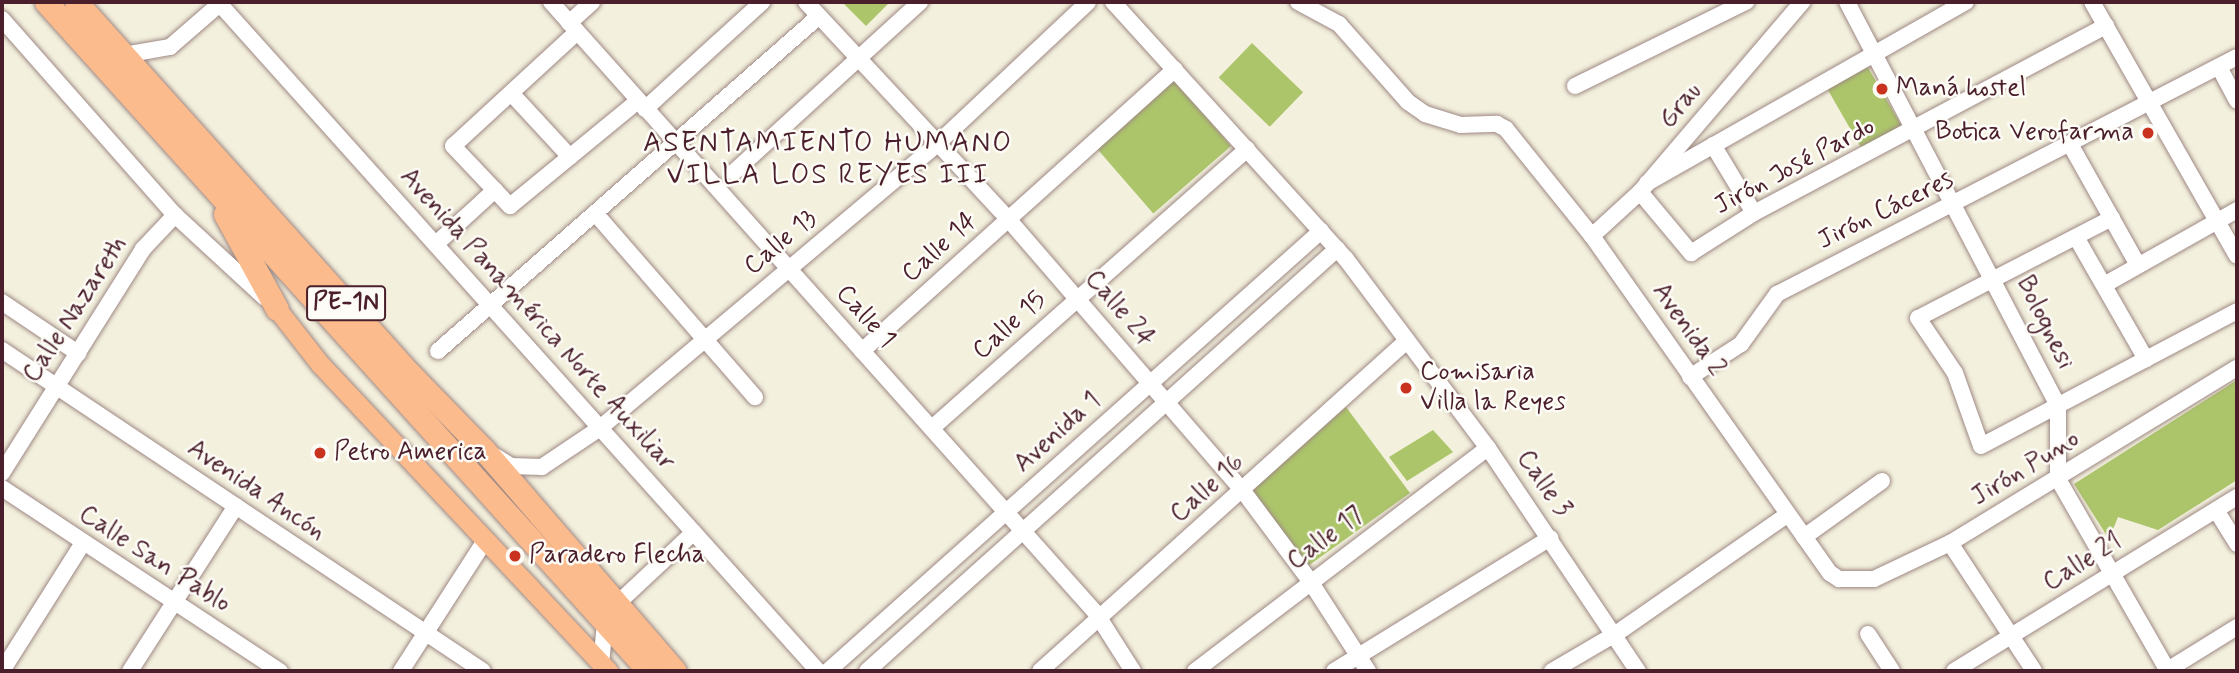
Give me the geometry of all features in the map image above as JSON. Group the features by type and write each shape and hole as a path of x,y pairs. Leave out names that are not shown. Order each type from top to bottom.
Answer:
{"highway":[{"name":"PE-1N","path":"46,2 207,181 611,613 675,671"},
{"name":"PE-1N","path":"76,2 410,374 484,450 611,613 649,671"},
{"path":"207,181 278,309"}],"main road":[{"path":"278,309 320,364 604,668"}],"street":[{"path":"124,55 170,47 220,2"},
{"name":"Avenida Panamérica Norte Auxiliar","path":"220,2 818,671"},
{"name":"Calle 1","path":"551,2 932,428 1022,534 1100,618 1133,671"},
{"path":"592,2 573,28 511,93 453,146 510,206 570,157 641,105 762,2"},
{"name":"Calle 24","path":"806,2 1009,220 1243,491 1310,581 1368,671"},
{"path":"734,172 920,2"},
{"name":"Calle 13","path":"484,450 511,466 532,469 552,462 600,428 937,144 1088,2"},
{"name":"Calle 3","path":"1113,2 1336,249 1488,447 1616,633 1638,671"},
{"name":"Avenida 2","path":"1298,2 1339,23 1408,102 1425,114 1460,125 1497,124 1506,129 1591,236 1830,573"},
{"path":"1575,86 1746,2"},
{"name":"Grau","path":"1591,236 1644,187 1802,2"},
{"name":"Bolognesi","path":"1847,2 1996,281 2057,406 2058,479 2110,575 2167,671"},
{"path":"1644,187 1966,2"},
{"path":"2092,2 2237,256"},
{"path":"438,351 819,16"},
{"path":"2,19 175,215 278,309"},
{"name":"Jirón José Pardo","path":"1644,187 1691,253 1754,213 1917,130 2106,26"},
{"name":"Jirón Cáceres","path":"1690,377 1741,344 1777,294 2237,57"},
{"path":"2219,67 2237,101"},
{"name":"Calle 14","path":"862,351 1175,69"},
{"path":"511,93 570,157"},
{"path":"2070,144 2138,265"},
{"path":"1713,145 1754,213"},
{"name":"Calle 15","path":"932,428 1247,149"},
{"path":"436,244 495,190"},
{"path":"2104,285 2237,210"},
{"path":"595,213 755,397"},
{"name":"Calle Nazareth","path":"2,473 143,249 175,215"},
{"path":"2112,218 1996,281 1917,318 1955,373 1981,446 2237,311"},
{"name":"Avenida 1","path":"828,671 1321,232"},
{"path":"2076,237 2146,359"},
{"name":"Avenida 1","path":"867,671 1336,249"},
{"path":"2,302 78,353"},
{"name":"Calle 16","path":"1040,671 1243,491 1407,340"},
{"name":"Avenida Ancón","path":"2,350 483,671"},
{"name":"Jirón Puno","path":"1830,573 1852,582 1874,579 1950,543 2237,368"},
{"name":"Calle 17","path":"1195,671 1488,447"},
{"path":"1804,537 1882,481"},
{"name":"Calle San Pablo","path":"2,488 279,671"},
{"name":"Calle 21","path":"1954,671 2237,497"},
{"path":"130,671 236,506"},
{"path":"2216,510 2237,544"},
{"path":"1552,671 1616,633 1788,514"},
{"path":"604,668 611,613 694,532"},
{"path":"1334,671 1550,538"},
{"path":"401,671 484,542"},
{"path":"2,671 83,543"},
{"path":"1950,543 2034,671"},
{"path":"2167,671 2237,627"},
{"path":"1868,634 1892,671"}],"green space":[{"path":"842,2 890,2 866,26"},
{"path":"1252,43 1303,92 1270,127 1219,78"},
{"path":"1866,64 1904,129 1864,152 1826,87"},
{"path":"1172,78 1231,146 1153,213 1094,146"},
{"path":"2237,380 2237,480 2158,530 2118,517 2109,539 2074,484"},
{"path":"1346,407 1410,493 1305,568 1251,491"},
{"path":"1433,430 1453,452 1407,481 1389,457"}],"place":[{"name":"Maná hostel","path":"1882,89"},
{"name":"Botica Verofarma","path":"2148,133"},
{"name":"Comisaria Villa la Reyes","path":"1406,388"},
{"name":"Petro America","path":"320,453"},
{"name":"Paradero Flecha","path":"515,556"}],"district":[{"name":"ASENTAMIENTO HUMANO VILLA LOS REYES III","path":"828,160"}]}
